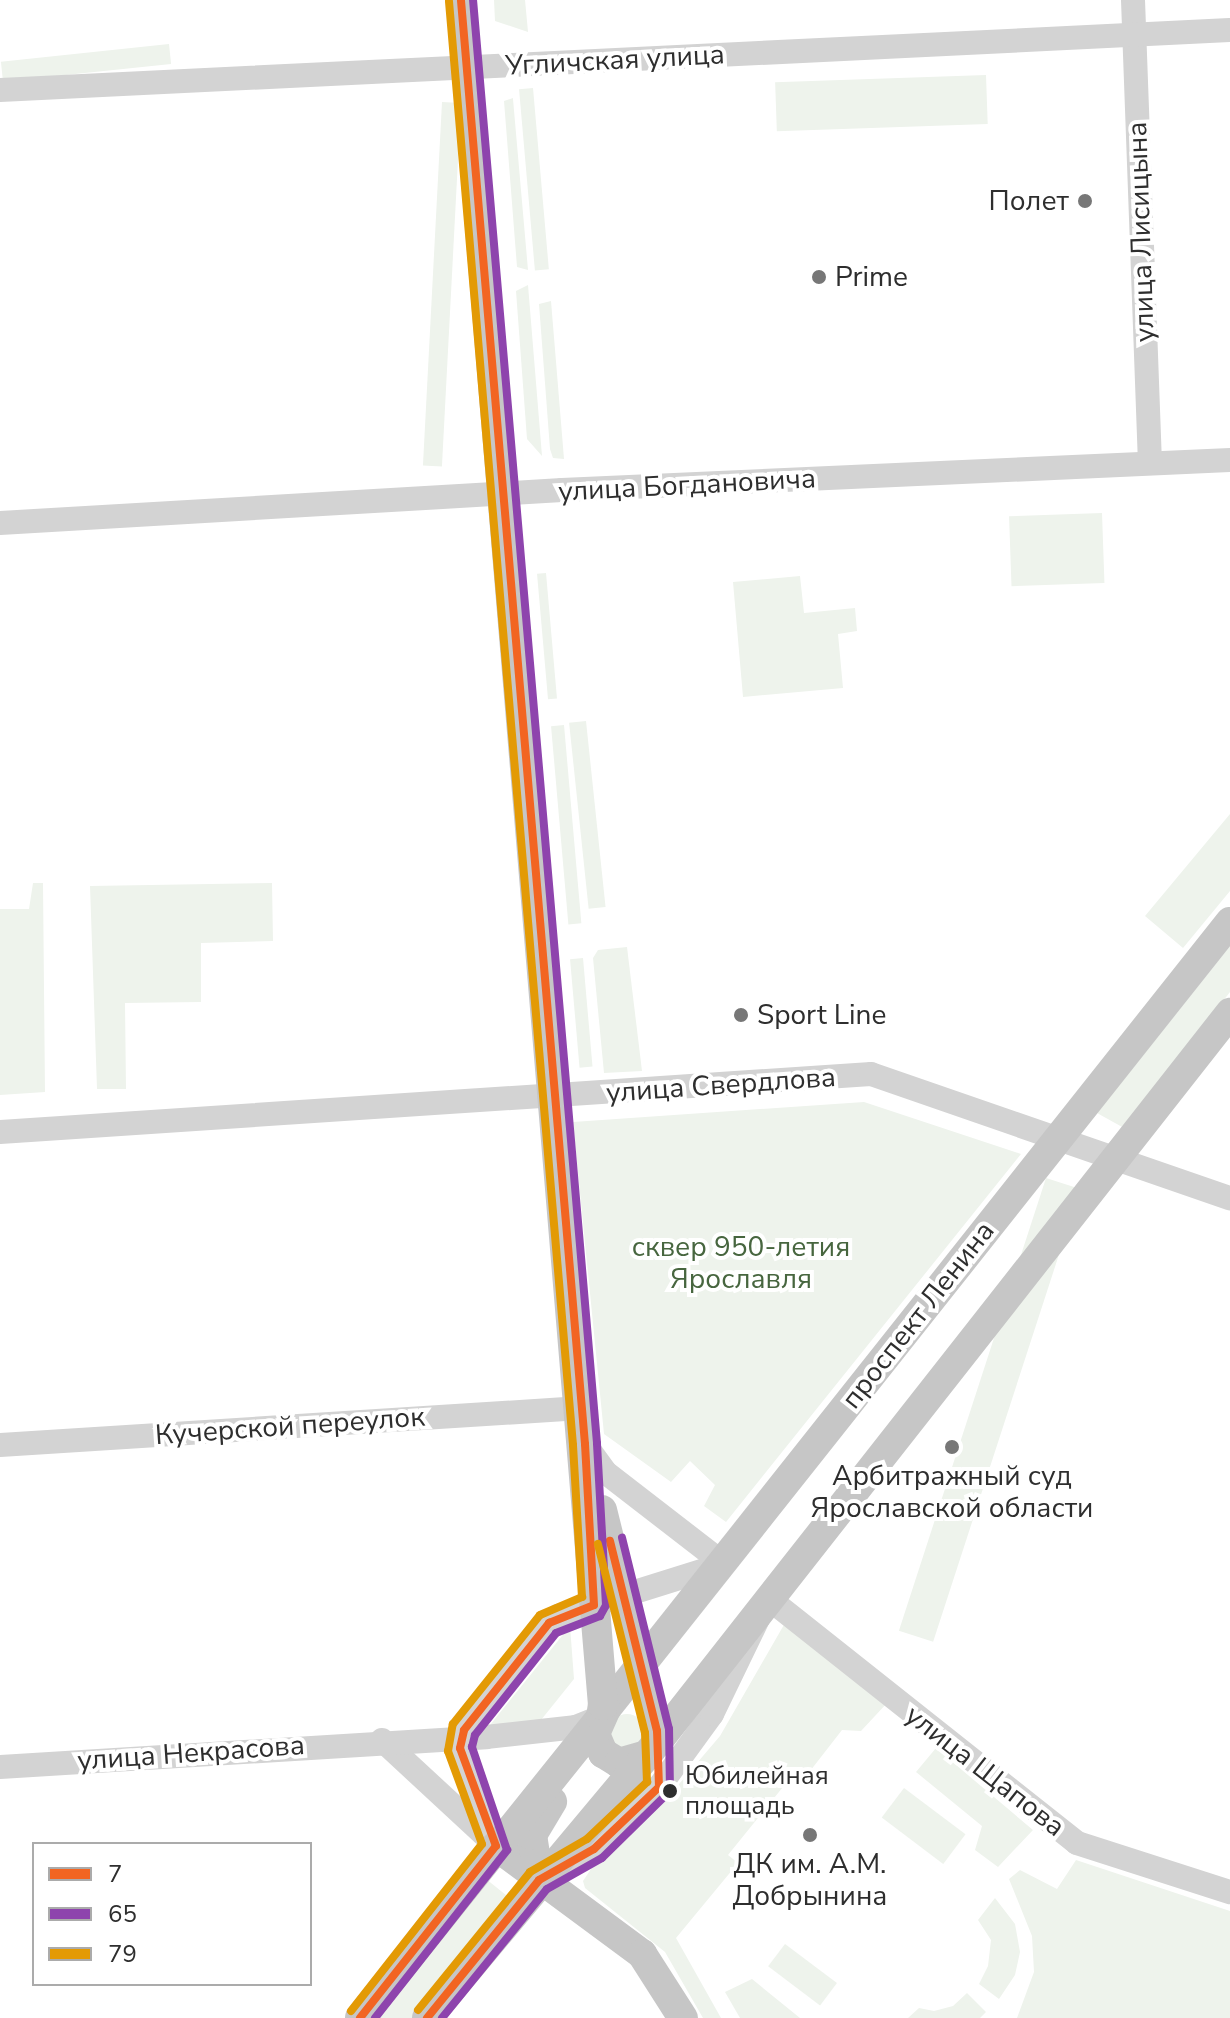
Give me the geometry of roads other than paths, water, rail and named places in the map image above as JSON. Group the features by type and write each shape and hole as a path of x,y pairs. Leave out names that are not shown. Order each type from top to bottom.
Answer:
{"main road":[{"path":"461,0 585,1444 594,1605 597,1744 610,1759 629,1763 652,1741"},
{"name":"проспект Ленина","path":"360,2018 724,1564 1230,922"},
{"name":"проспект Ленина","path":"427,2018 768,1598 1230,1013"},
{"path":"585,1444 641,1667 652,1741"},
{"path":"539,1880 532,1857 535,1825 566,1782 596,1722 634,1703 652,1741"},
{"path":"496,1846 649,1960 683,2018"}],"street":[{"name":"улица Лисицына","path":"1133,0 1150,463"},
{"name":"Угличская улица","path":"0,90 1230,30"},
{"name":"улица Богдановича","path":"0,523 1230,460"},
{"name":"улица Свердлова","path":"0,1132 871,1074 1230,1198"},
{"name":"Кучерской переулок","path":"0,1445 581,1408"},
{"path":"585,1444 605,1472 724,1564"},
{"path":"496,1846 459,1738 549,1623 594,1605 724,1564"},
{"path":"539,1880 594,1849 659,1787 712,1714 768,1598"},
{"name":"улица Щапова","path":"768,1598 1077,1843 1230,1892"},
{"name":"улица Некрасова","path":"0,1767 382,1740 540,1733 596,1722"},
{"path":"382,1740 496,1846"},
{"path":"652,1741 659,1787"}],"place":[{"name":"Полет","path":"1085,201"},
{"name":"Prime","path":"819,277"},
{"name":"Sport Line","path":"741,1015"},
{"name":"Арбитражный суд Ярославской области","path":"952,1447"},
{"name":"Юбилейная площадь","path":"670,1791"},
{"name":"ДК им. А.М. Добрынина","path":"810,1835"}],"park label":[{"name":"сквер 950-летия Ярославля","path":"741,1263"}]}
